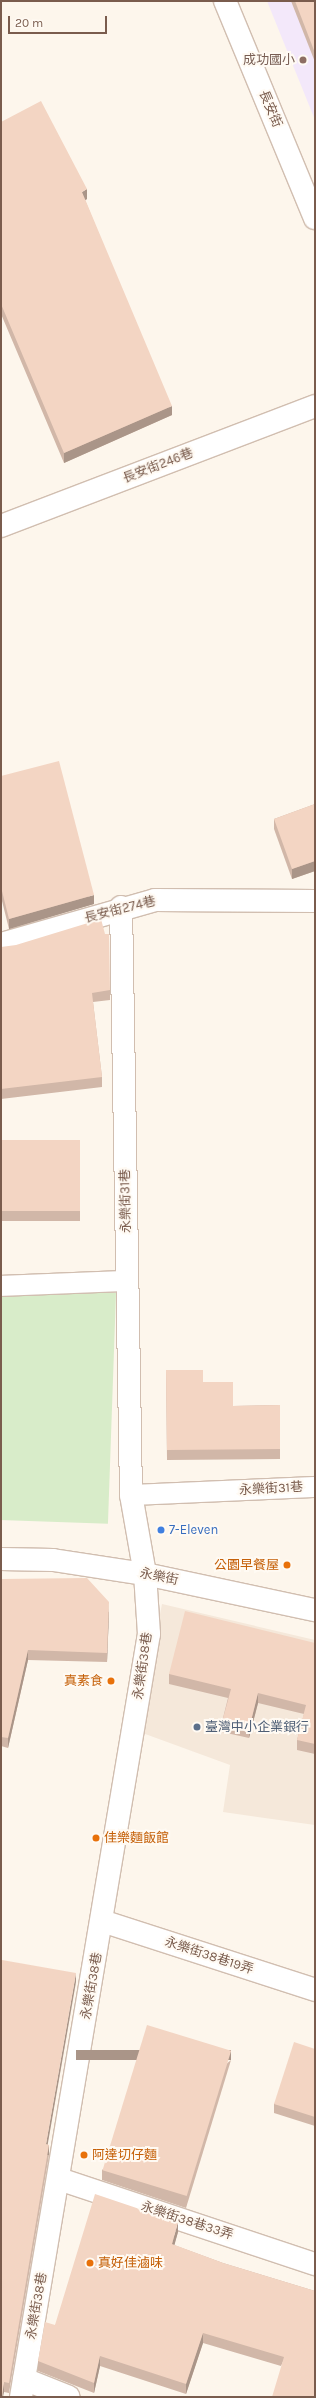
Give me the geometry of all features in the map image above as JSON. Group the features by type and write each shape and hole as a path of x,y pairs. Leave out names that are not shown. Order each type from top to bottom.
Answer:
{"street":[{"name":"長安街","path":"225,1 315,218"},
{"name":"長安街246巷","path":"1,526 315,406"},
{"name":"長安街274巷","path":"1,944 121,907 156,900 315,901"},
{"name":"永樂街31巷","path":"121,907 126,1281 131,1495 145,1574"},
{"path":"1,1286 126,1281"},
{"name":"永樂街31巷","path":"131,1495 315,1487"},
{"name":"永樂街","path":"1,1559 54,1560 145,1574 315,1610"},
{"name":"永樂街38巷","path":"23,2388 149,1634 145,1574"},
{"name":"永樂街38巷19弄","path":"102,1921 315,1990"},
{"name":"永樂街38巷33弄","path":"59,2179 315,2264"},
{"path":"23,2388 69,2397"}],"shaded area":[{"name":"成功國小","path":"267,1 315,1 315,120"},
{"path":"162,1604 315,1640 315,1825 223,1812 230,1765 137,1731"}],"green space":[{"path":"1,1289 116,1293 108,1524 1,1520"}],"building":[{"path":"295,1 315,1 315,53"},
{"path":"41,101 87,189 82,192 172,406 64,453 1,304 1,122"},
{"path":"59,761 94,895 9,919 1,887 1,776"},
{"path":"315,804 315,861 292,869 274,819"},
{"path":"101,919 105,934 109,934 110,990 92,993 102,1077 1,1089 1,947 16,945"},
{"path":"1,1140 80,1140 80,1211 1,1211"},
{"path":"166,1370 203,1370 203,1382 233,1382 233,1406 280,1405 280,1449 167,1450"},
{"path":"87,1578 109,1602 107,1653 28,1650 8,1738 1,1737 1,1579"},
{"path":"185,1611 315,1643 315,1744 297,1740 306,1705 258,1693 249,1729 222,1722 231,1689 169,1674"},
{"path":"2,1960 76,1973 46,2144 49,2145 9,2383 4,2382 1,2397 1,1966"},
{"path":"147,2025 231,2051 187,2196 103,2170"},
{"path":"294,2042 315,2049 315,2117 274,2104"},
{"path":"95,2194 178,2222 172,2244 223,2263 315,2291 315,2397 272,2397 284,2357 203,2333 186,2384 100,2356 94,2383 38,2361 45,2322 55,2325"}],"place":[{"name":"成功國小","path":"303,60"},
{"name":"7-Eleven","path":"161,1530"},
{"name":"公園早餐屋","path":"287,1565"},
{"name":"真素食","path":"111,1681"},
{"name":"臺灣中小企業銀行","path":"197,1727"},
{"name":"佳樂麵飯館","path":"96,1838"},
{"name":"阿達切仔麵","path":"84,2155"},
{"name":"真好佳滷味","path":"90,2263"}]}
